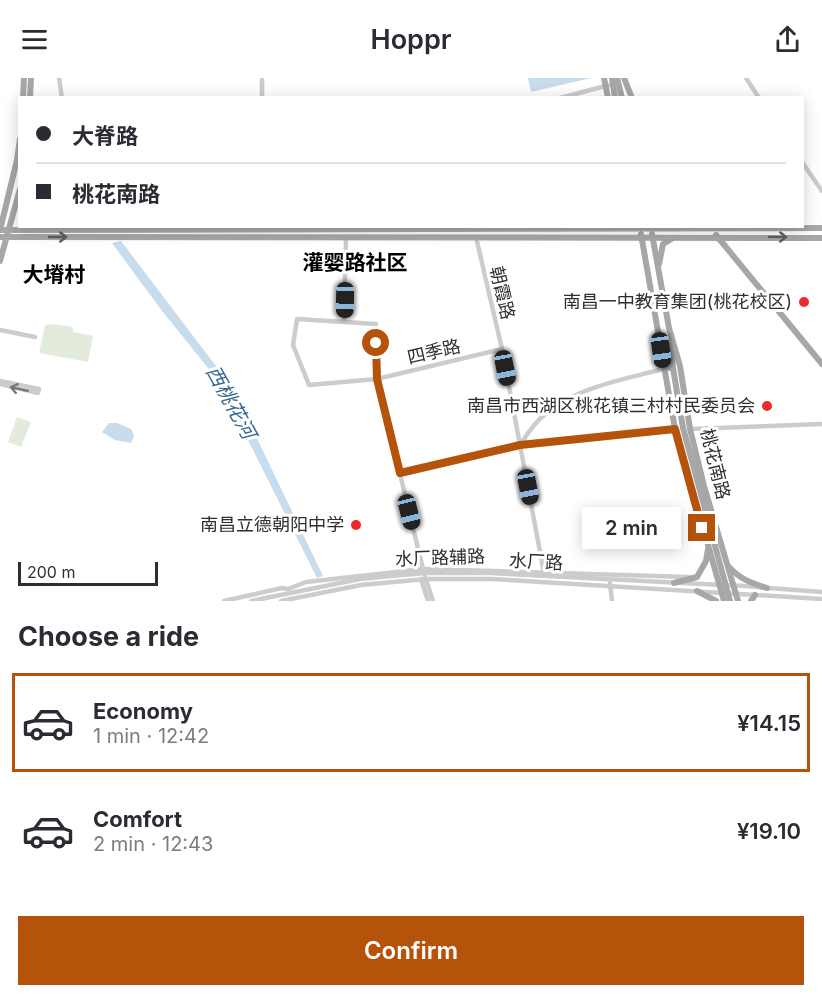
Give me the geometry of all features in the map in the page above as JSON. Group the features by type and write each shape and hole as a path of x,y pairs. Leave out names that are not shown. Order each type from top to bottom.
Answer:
{"main road":[{"path":"23,96 24,78"},
{"path":"30,96 31,78"},
{"path":"604,78 612,81 621,96"},
{"path":"623,78 627,96"},
{"path":"623,78 631,96"},
{"path":"608,96 612,81"},
{"path":"612,81 615,96"},
{"path":"18,153 0,230 260,228"},
{"path":"0,261 4,237 10,229 18,197"},
{"path":"727,601 658,330 640,228 822,228"},
{"name":"桃花南路","path":"651,228 669,328 680,366 690,429 737,598"},
{"path":"710,228 822,364"},
{"path":"659,273 663,244 676,236"},
{"path":"4,237 717,236 822,238"},
{"path":"669,328 669,368"},
{"name":"桃花南路","path":"669,368 675,429 719,585 727,601"},
{"path":"674,583 695,578 706,561 709,549"},
{"path":"727,565 746,582 767,588"},
{"path":"697,591 716,601"}],"street":[{"path":"59,78 62,96"},
{"path":"261,96 262,78"},
{"path":"746,78 758,96"},
{"path":"566,96 612,81"},
{"path":"804,165 822,191"},
{"name":"朝霞路","path":"473,228 502,349 544,576"},
{"path":"346,237 344,322 376,324 377,379 428,601"},
{"name":"四季路","path":"344,322 297,319 293,345 309,385 377,379 502,349"},
{"path":"0,330 35,337"},
{"path":"520,445 541,417 565,400 618,381 669,368"},
{"path":"0,383 39,389 38,393 0,383"},
{"path":"690,429 822,424"},
{"path":"400,473 520,445 675,429"},
{"name":"水厂路","path":"250,601 360,579 491,573 722,593 737,598 822,599"},
{"path":"423,575 433,601"},
{"name":"水厂路","path":"280,601 423,575"},
{"name":"水厂路辅路","path":"224,601 288,589 306,582 423,575 445,581 610,584"},
{"path":"544,576 695,578"},
{"name":"水厂路","path":"610,584 674,583 822,592"},
{"path":"610,584 612,601"}],"green space":[{"path":"45,325 73,327 73,332 93,336 88,362 39,353"},
{"path":"17,417 31,422 21,447 8,442"}],"water":[{"path":"528,78 591,78 531,92"},
{"name":"西桃花河","path":"121,241 222,374 252,428 323,576 317,578 212,373 112,243"},
{"path":"109,423 117,423 131,429 134,436 131,443 115,440 102,432"}],"place":[{"name":"南昌一中教育集团(桃花校区)","path":"804,302"},
{"name":"南昌市西湖区桃花镇三村村民委员会","path":"767,406"},
{"name":"南昌立德朝阳中学","path":"356,525"}],"district":[{"name":"灌婴路社区","path":"355,263"},
{"name":"大塉村","path":"54,275"}],"route":[{"path":"376,343 377,379 400,473 520,445 675,429 702,528"}]}
